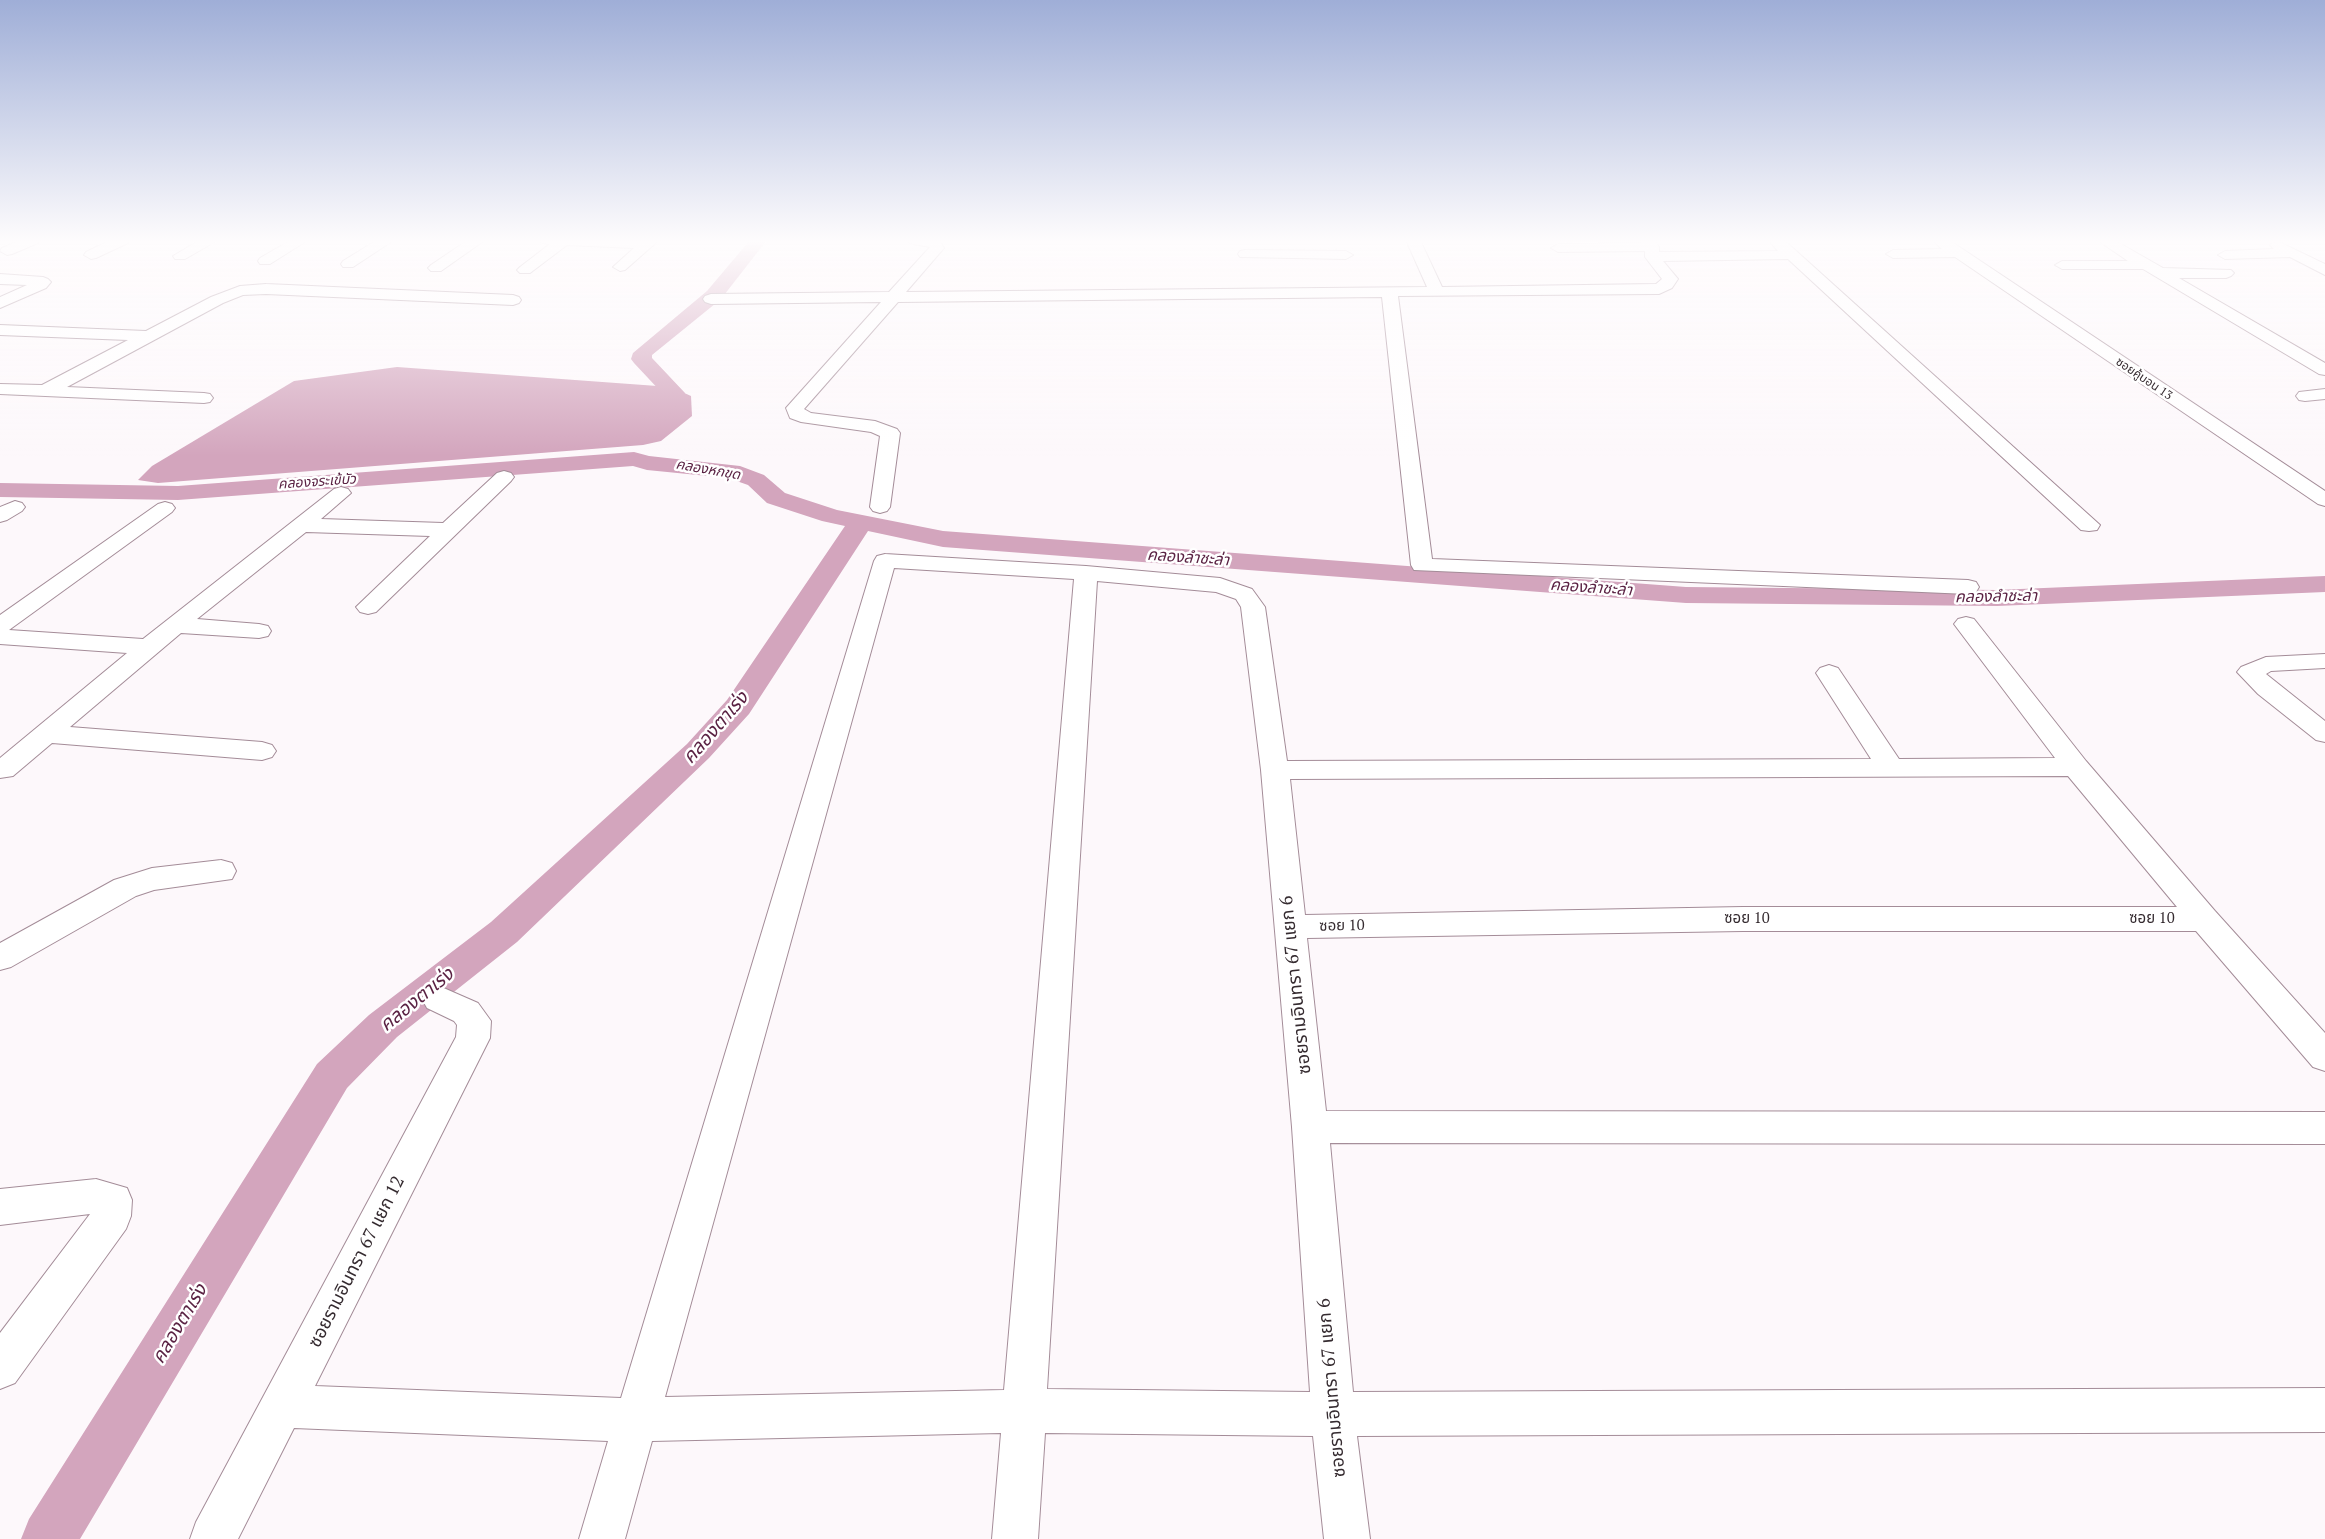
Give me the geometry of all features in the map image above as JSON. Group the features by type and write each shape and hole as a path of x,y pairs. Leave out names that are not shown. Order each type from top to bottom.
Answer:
{"street":[{"path":"45,391 195,312"},
{"path":"880,508 890,432 876,427 808,418 798,414 796,408 882,312"},
{"path":"1392,312 1422,565 1968,587"},
{"path":"1854,312 2089,525"},
{"name":"ซอยคู้บอน 13","path":"2045,312 2325,500"},
{"path":"2226,312 2325,370"},
{"path":"0,330 148,336"},
{"path":"0,389 204,398"},
{"path":"2305,396 2325,394"},
{"path":"368,607 504,477"},
{"path":"3,770 176,625 341,493"},
{"path":"0,626 165,508"},
{"path":"300,525 448,530"},
{"name":"ซอยรามอินทรา 67 แยก 6","path":"636,1420 885,560 1086,573 1220,585 1244,594 1253,607 1275,770 1310,1127 1332,1414 1347,1539"},
{"path":"1015,1539 1026,1411 1086,573"},
{"path":"1966,624 2076,767 2204,919 2325,1058"},
{"path":"176,625 259,631"},
{"path":"0,638 150,647"},
{"path":"2325,661 2266,664 2250,672 2267,689 2325,734"},
{"path":"1829,673 1891,768"},
{"path":"46,734 262,751"},
{"path":"1275,770 2076,767"},
{"path":"0,958 125,888 152,879 221,871"},
{"name":"ซอย 10","path":"1290,927 1743,919 2204,919"},
{"name":"ซอยรามอินทรา 67 แยก 12","path":"213,1539 473,1038 474,1021 466,1012 439,999"},
{"path":"1310,1127 2325,1128"},
{"path":"0,1207 96,1196 113,1200 112,1216 0,1368"},
{"path":"282,1406 636,1420 1026,1411 1332,1414 2325,1410"},
{"path":"602,1539 636,1420"}],"shaded area":[{"path":"397,367 671,387 691,396 692,416 661,441 643,445 158,483 138,480 152,466 294,381"}],"waterway":[{"path":"652,423 674,393 641,359 643,353 693,312"},
{"name":"คลองจระเข้บัว","path":"0,490 178,493 634,459 647,463 732,471 756,480 776,498 831,516 861,522"},
{"name":"คลองตาเร่ง","path":"49,1539 332,1076 383,1026 504,932 698,751 738,707 861,522"},
{"name":"คลองลำชะล่า","path":"861,522 943,539 1256,561 1686,595 1997,598 2325,584"}],"water label":[{"name":"คลองหกขุด","path":"708,470"}]}
